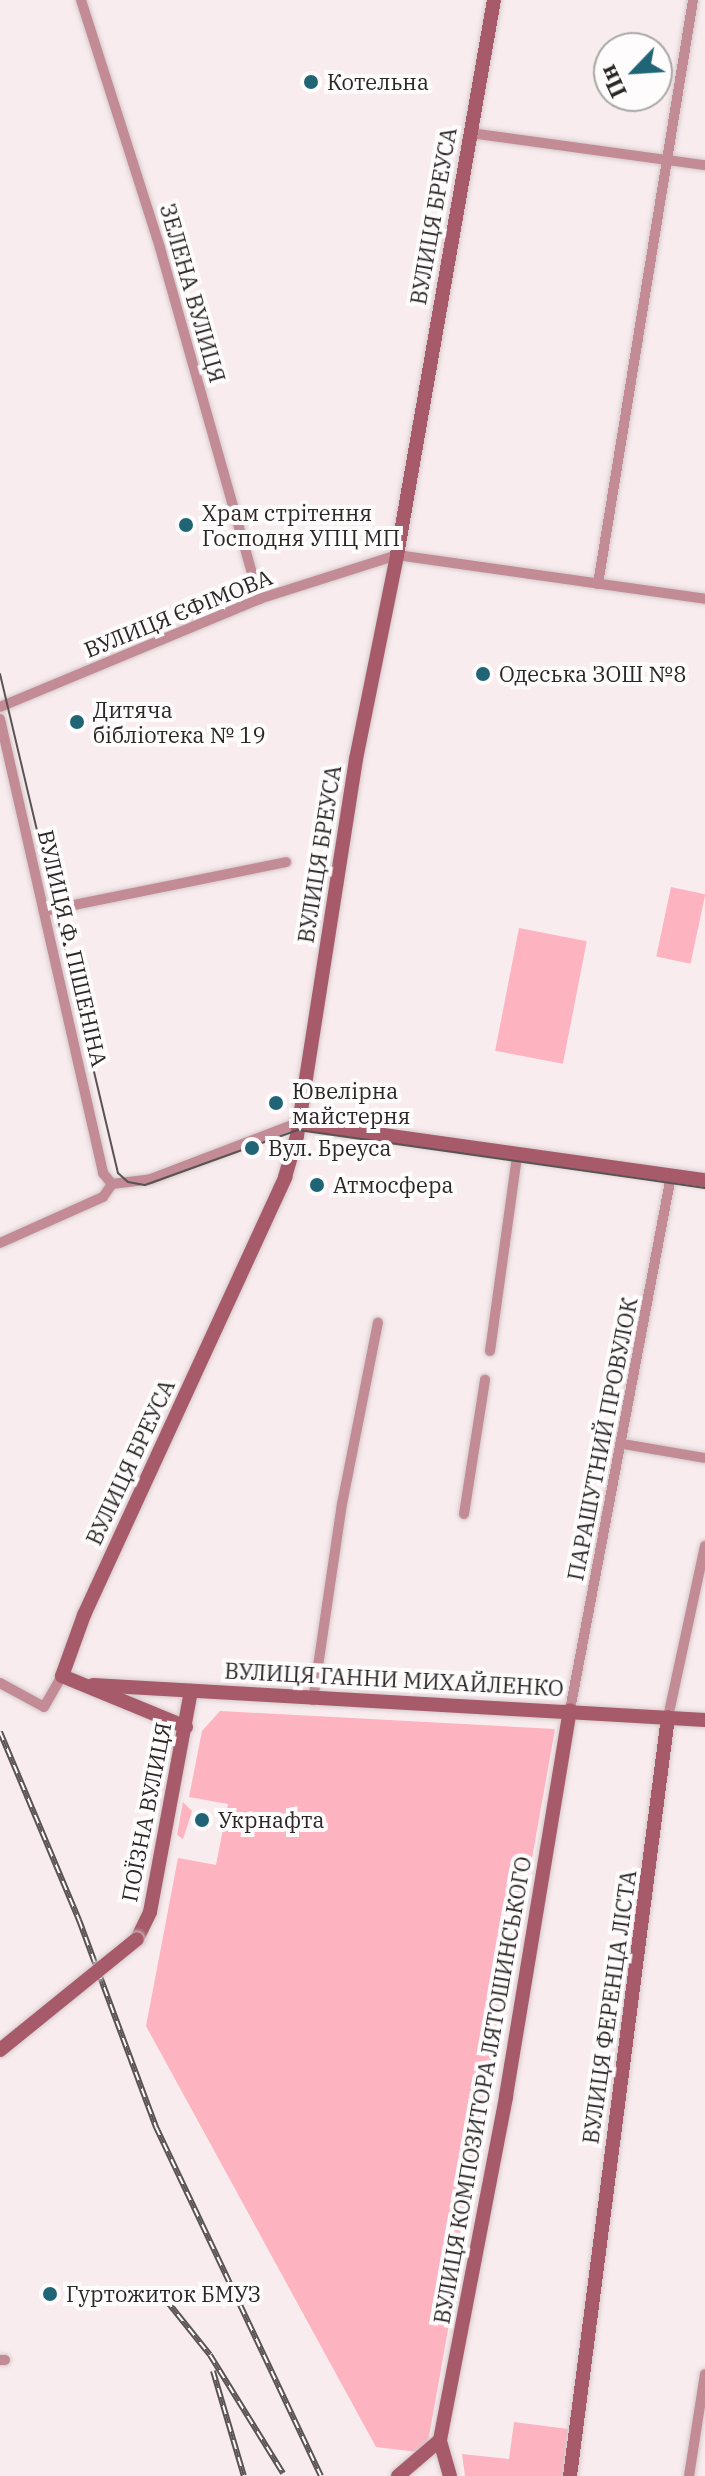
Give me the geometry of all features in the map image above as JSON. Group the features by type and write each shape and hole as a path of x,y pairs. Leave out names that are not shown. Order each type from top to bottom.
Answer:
{"street":[{"name":"ЗЕЛЕНА ВУЛИЦЯ","path":"81,0 160,248 259,599"},
{"name":"ВУЛИЦЯ БРЕУСА","path":"62,1676 84,1615 285,1177 298,1123 356,759 397,555 494,0"},
{"path":"598,584 692,4 705,11"},
{"path":"470,133 666,157 705,165"},
{"name":"ВУЛИЦЯ ЄФІМОВА","path":"0,707 259,599 397,555 705,599"},
{"name":"ВУЛИЦЯ Ф. ПІШЕНІНА","path":"0,719 103,1173 112,1184"},
{"path":"44,911 286,862"},
{"path":"0,1243 103,1197 112,1184 151,1179 298,1123 316,1122 517,1156 705,1180"},
{"path":"490,1351 517,1156"},
{"name":"ПАРАШУТНИЙ ПРОВУЛОК","path":"570,1710 623,1444 671,1176"},
{"path":"313,1700 342,1504 378,1323"},
{"path":"464,1514 485,1380"},
{"path":"623,1444 705,1458"},
{"name":"ВУЛИЦЯ ФЕРЕНЦА ЛІСТА","path":"570,2476 668,1717 705,1546"},
{"path":"0,1683 44,1707 62,1676"},
{"name":"ВУЛИЦЯ ГАННИ МИХАЙЛЕНКО","path":"62,1676 186,1727"},
{"name":"ВУЛИЦЯ ГАННИ МИХАЙЛЕНКО","path":"80,1684 313,1700 570,1710 705,1720"},
{"name":"ПОЇЗНА ВУЛИЦЯ","path":"0,2050 137,1939 150,1912 191,1691"},
{"name":"ВУЛИЦЯ КОМПОЗИТОРА ЛЯТОШИНСЬКОГО","path":"450,2476 440,2440 506,2096 570,1710"},
{"path":"689,2476 705,2374"},
{"path":"406,2474 440,2440"}],"shaded area":[{"path":"671,887 705,894 690,964 656,956"},
{"path":"519,928 587,941 563,1064 495,1051"},
{"path":"220,1711 555,1729 426,2453 376,2447 146,2026 178,1858 216,1865 228,1804 189,1797 202,1731"},
{"path":"183,1802 192,1811 183,1839 177,1835"},
{"path":"514,2422 568,2429 563,2476 465,2476 462,2454 509,2459"}],"tram line":[{"path":"0,674 118,1173 128,1182 145,1185 298,1130 705,1188"}],"railway":[{"path":"0,1732 79,1920 156,2127 321,2476"},
{"path":"166,2300 210,2355 283,2473"},
{"path":"213,2371 244,2476"}],"place":[{"name":"Котельна","path":"311,82"},
{"name":"Храм стрітення Господня УПЦ МП","path":"186,525"},
{"name":"Одеська ЗОШ №8","path":"483,674"},
{"name":"Дитяча бібліотека № 19","path":"77,722"},
{"name":"Ювелірна майстерня","path":"276,1103"},
{"name":"Вул. Бреуса","path":"252,1148"},
{"name":"Атмосфера","path":"317,1185"},
{"name":"Укрнафта","path":"202,1820"},
{"name":"Гуртожиток БМУЗ","path":"50,2294"}]}
